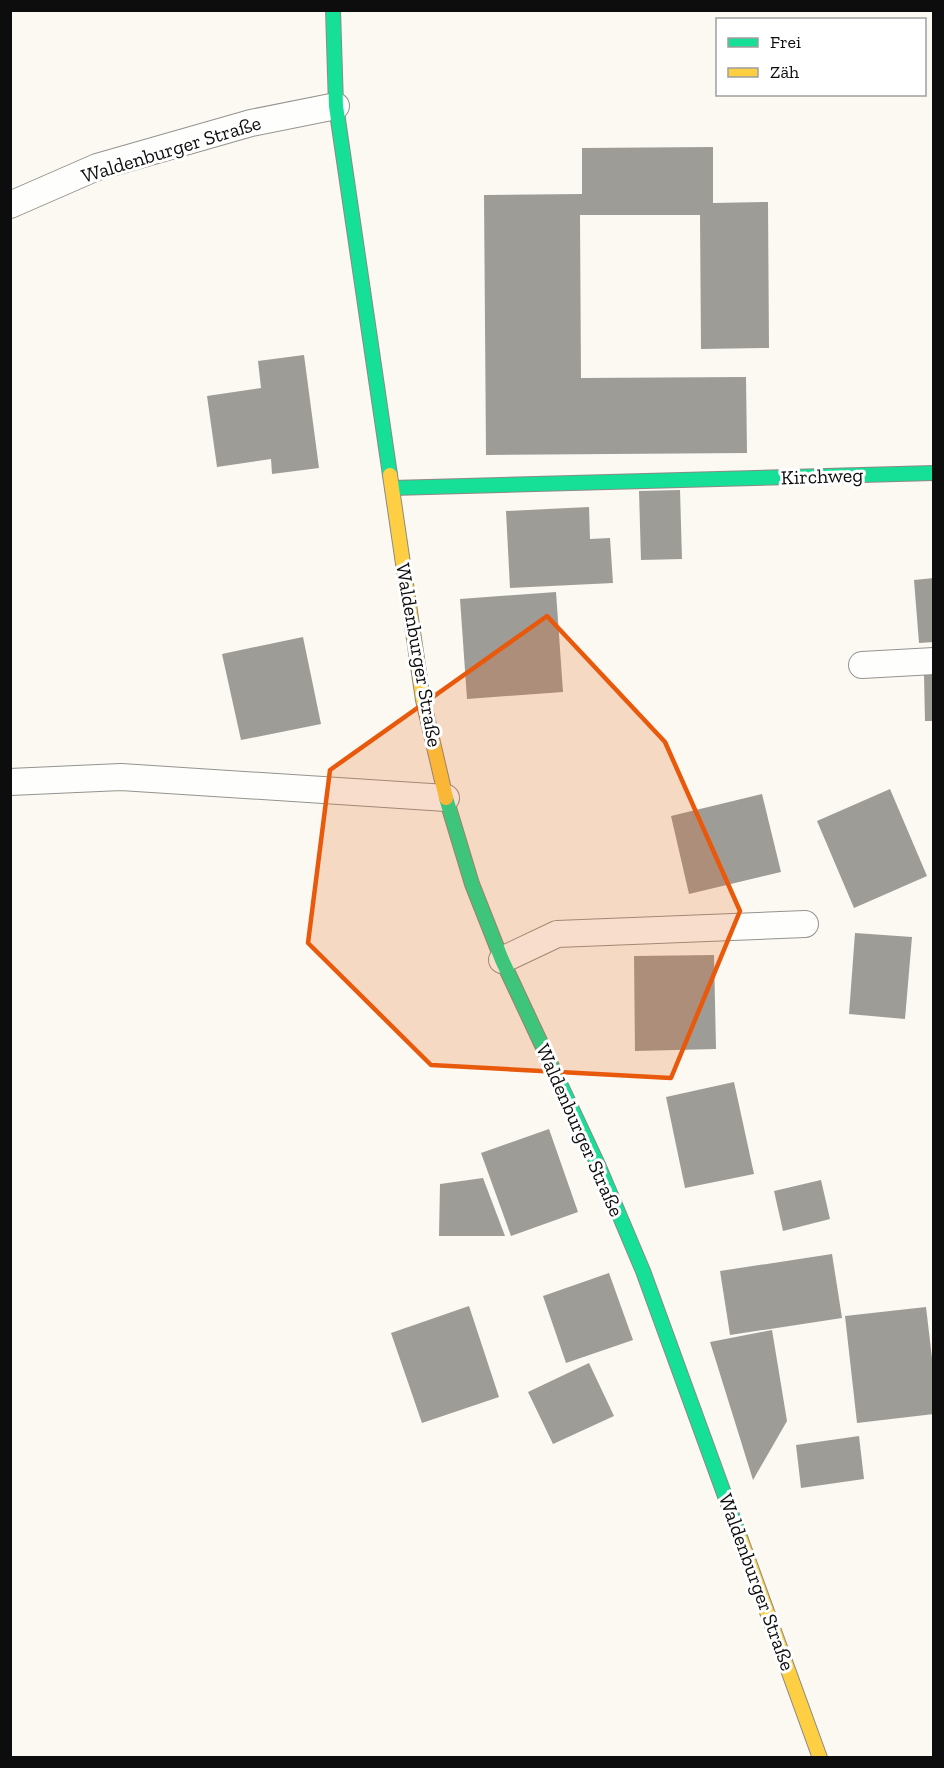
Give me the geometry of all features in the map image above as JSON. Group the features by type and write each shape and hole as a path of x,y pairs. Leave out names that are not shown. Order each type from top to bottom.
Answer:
{"main road":[{"name":"Waldenburger Straße","path":"333,10 336,106 423,700 446,798 472,884 502,960 598,1167 643,1272 820,1758"},
{"name":"Kirchweg","path":"392,488 933,472"}],"lane":[{"name":"Waldenburger Straße","path":"10,205 97,167 251,123 336,106"},
{"path":"862,665 933,661"},
{"path":"10,782 122,777 446,798"},
{"path":"502,960 557,933 805,924"}],"highlighted area":[{"path":"547,616 665,742 740,911 671,1078 431,1065 308,943 330,770"}],"building":[{"path":"713,147 713,203 768,202 769,348 701,349 700,215 580,215 581,378 746,377 747,453 486,455 484,195 582,194 582,148"},
{"path":"304,355 319,468 272,474 271,459 217,467 207,396 261,388 258,361"},
{"path":"680,490 682,559 641,560 639,491"},
{"path":"589,507 590,539 610,538 613,583 510,588 506,511"},
{"path":"934,578 934,642 919,643 914,580"},
{"path":"556,592 563,692 467,699 460,599"},
{"path":"303,637 321,724 241,740 222,654"},
{"path":"934,674 934,721 925,721 924,675"},
{"path":"890,789 927,876 854,908 817,821"},
{"path":"762,794 781,872 689,894 671,816"},
{"path":"855,933 912,937 905,1019 849,1014"},
{"path":"714,955 716,1049 635,1051 634,956"},
{"path":"734,1082 754,1174 685,1188 666,1097"},
{"path":"549,1129 578,1212 511,1236 481,1153"},
{"path":"483,1178 505,1236 439,1236 440,1184"},
{"path":"821,1180 830,1219 783,1231 774,1191"},
{"path":"832,1254 842,1318 730,1335 720,1271"},
{"path":"609,1273 633,1340 566,1363 543,1296"},
{"path":"469,1306 499,1397 422,1423 391,1333"},
{"path":"926,1307 934,1375 934,1414 857,1423 845,1316"},
{"path":"772,1330 787,1421 753,1480 710,1342"},
{"path":"589,1363 614,1416 553,1444 528,1392"},
{"path":"859,1436 864,1479 801,1488 796,1445"}],"traffic: fast":[{"path":"333,10 336,106 390,475"},
{"path":"392,488 934,473"},
{"path":"446,798 472,884 502,960 599,1167 643,1271 741,1540"}],"traffic: slow":[{"path":"390,475 423,700 446,798"},
{"path":"741,1540 820,1758"}]}
